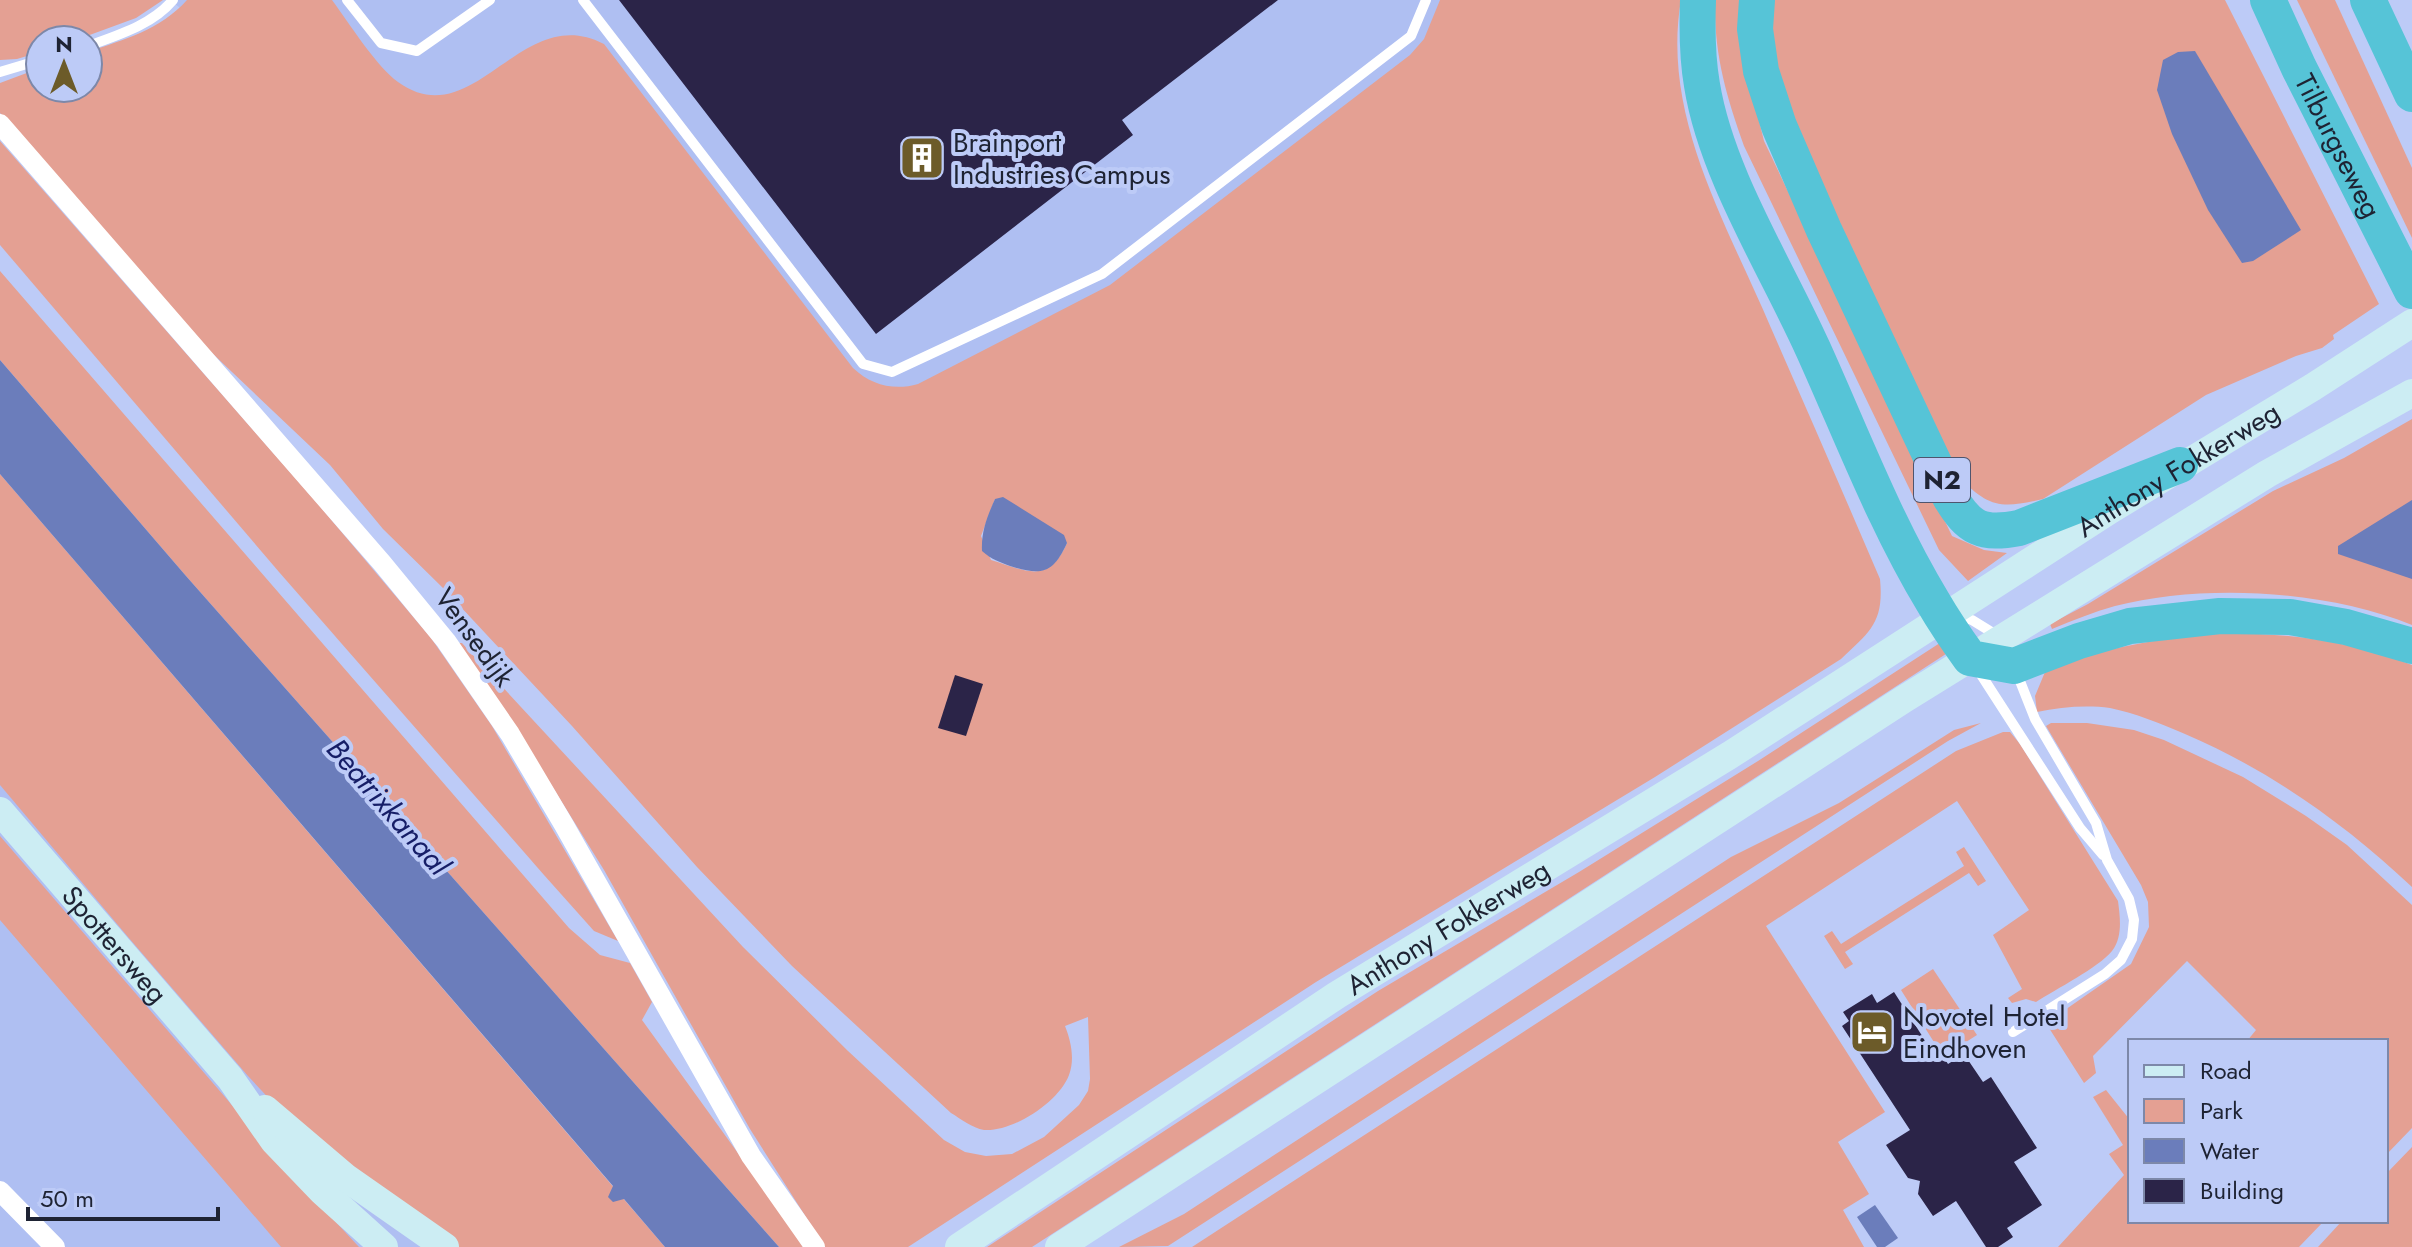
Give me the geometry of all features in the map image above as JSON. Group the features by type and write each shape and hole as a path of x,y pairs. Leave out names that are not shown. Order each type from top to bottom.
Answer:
{"highway":[{"name":"N2","path":"1698,0 1702,87 1723,158 1892,523 1943,617"},
{"name":"N2","path":"1757,0 1755,29 1761,71 1779,126 1837,258 1950,497 1963,518 1984,530 2019,528 2180,465"},
{"path":"2248,0 2299,68"},
{"name":"Tilburgseweg","path":"2268,0 2412,291"},
{"path":"2368,0 2412,94"},
{"path":"1943,617 1970,658 2079,641 2130,626 2220,616 2257,615 2306,620 2412,646"}],"main road":[{"name":"Anthony Fokkerweg","path":"959,1247 1337,995 1730,755 2180,465 2412,323"},
{"name":"Anthony Fokkerweg","path":"2007,652 2267,474 2412,393"},
{"name":"Anthony Fokkerweg","path":"1059,1247 1617,883 1970,658"},
{"name":"Spottersweg","path":"0,811 230,1078 274,1141 322,1191 384,1247"},
{"name":"Spottersweg","path":"230,1078 345,1177 445,1247"}],"street":[{"name":"Vensedijk","path":"0,124 382,563 446,641 510,734 564,825 751,1156 815,1247"},
{"path":"0,1191 55,1247"}],"lane":[{"path":"104,39 145,22 162,12 173,0"},
{"path":"347,0 381,43 417,51 490,0"},
{"path":"583,0 863,364 892,372 1102,274 1411,36 1426,0"},
{"path":"0,72 24,65"},
{"path":"1943,617 1958,616 1972,620 2007,652 2035,719 2096,823 2107,860"},
{"path":"1970,658 2080,828 2107,860 2129,899 2134,920 2132,939 2121,960 2105,974 2013,1032"}],"shaded area":[{"path":"170,0 1445,0 1423,55 1110,292 871,412 355,146"},
{"path":"0,642 518,1247 0,1247"}],"green space":[{"path":"0,0 163,0 136,18 104,30 104,24 24,24 24,57 0,60"},
{"path":"187,0 332,0 390,75 425,94 451,93 475,83 522,51 547,39 574,35 604,44 853,368 875,382 900,387 918,384 1110,285 1410,55 1424,39 1440,0 1681,0 1677,43 1680,86 1702,169 1880,579 1877,616 1868,633 1841,659 1655,777 1316,982 908,1247 825,1247 750,1129 604,870 511,720 458,643 462,643 743,947 944,1140 965,1152 986,1156 1012,1154 1044,1137 1079,1105 1088,1091 1088,1017 1065,1026 1072,1050 1069,1075 1056,1095 1034,1113 1008,1126 984,1130 951,1113 792,966 697,867 572,726 444,589 383,529 330,465 194,336 0,113 0,83 24,74 24,104 104,104 104,47 165,19","holes":["995,499 1067,543 1060,556 1044,570 1035,571 991,560 981,536"]},
{"path":"1715,0 1747,0 1749,80 1764,141 1952,536 1984,550 2007,553 1968,581 1939,550 1744,146 1722,74"},
{"path":"1768,0 2225,0 2379,304 2333,335 2334,339 2322,348 2206,395 2043,499 2006,505 1987,500 1958,476 1778,90"},
{"path":"2297,0 2335,0 2412,168 2412,238"},
{"path":"0,141 431,638 492,726 618,941 594,931 544,875 279,572 0,245"},
{"path":"0,271 569,928 600,955 630,963 652,1002 642,1020 803,1247 779,1247 186,576 0,360"},
{"path":"2412,419 2412,625 2342,604 2265,594 2226,593 2187,594 2115,606 2052,629 2050,624 2273,491 2344,458"},
{"path":"0,474 665,1247 459,1247 290,1121 128,937 0,785"},
{"path":"2207,633 2260,634 2337,643 2412,665 2412,887 2360,841 2305,800 2247,765 2185,734 2110,708 2074,707 2037,712 2035,696 2045,672 2104,651"},
{"path":"1946,639 1952,650 1032,1247 987,1247 1378,991 1579,872"},
{"path":"1981,723 1948,741 1168,1246 1119,1247 1184,1214 1731,857 1839,803 1954,730"},
{"path":"2051,723 2087,723 2134,730 2164,740 2243,777 2347,845 2412,905 2412,1128 2388,1153 2388,1039 2249,1039 2256,1030 2187,961 2093,1056 2096,1073 2084,1083 2049,1028 2049,1021 2131,964 2149,927 2148,902 2141,885 2046,726"},
{"path":"2010,732 2020,744 2118,901 2119,933 2106,958 2036,1002 2026,999 2012,1003 2008,998 2022,989 1993,935 2029,910 1957,801 1766,926 1885,1112 1838,1142 1869,1194 1843,1210 1864,1247 1192,1247 1956,751"},
{"path":"0,836 293,1176 359,1247 281,1247 0,920"},
{"path":"1964,847 1986,881 1978,886 1969,873 1845,952 1853,964 1845,969 1824,936 1832,931 1841,944 1964,866 1956,852"},
{"path":"1933,969 1977,1035 1955,1049 1951,1043 1939,1050 1901,990"},
{"path":"2106,1090 2128,1118 2128,1223 2322,1223 2299,1247 2058,1247 2124,1175 2109,1154 2123,1145 2093,1097"},
{"path":"2412,1147 2412,1247 2318,1247 2340,1223 2388,1223 2388,1172"}],"water":[{"path":"2195,51 2301,230 2253,261 2242,263 2208,210 2172,134 2157,90 2163,60 2178,52"},
{"name":"Beatrixkanaal","path":"0,360 186,576 779,1247 665,1247 624,1199 613,1202 608,1197 613,1186 0,474"},
{"path":"1003,497 1064,535 1067,543 1051,567 1038,571 1021,569 995,560 982,551 989,512 995,499"},
{"path":"2412,500 2412,579 2338,554 2338,546"},
{"path":"1875,1205 1898,1238 1885,1247 1877,1247 1857,1217"}],"building":[{"name":"Brainport Industries Campus","path":"619,0 1278,0 1122,120 1133,135 876,334"},
{"path":"955,675 983,684 966,736 938,728"},
{"path":"1894,992 1935,1056 1941,1053 1948,1064 1964,1054 1983,1082 1991,1077 2037,1148 2014,1162 2042,1205 2007,1228 2013,1237 1998,1247 1986,1247 1956,1201 1933,1216 1918,1194 1920,1181 1908,1178 1886,1145 1910,1130 1842,1026 1849,1021 1843,1012 1872,994 1877,1003"}],"place":[{"name":"Brainport Industries Campus","path":"922,158"},
{"name":"Novotel Hotel Eindhoven","path":"1872,1032"}]}
